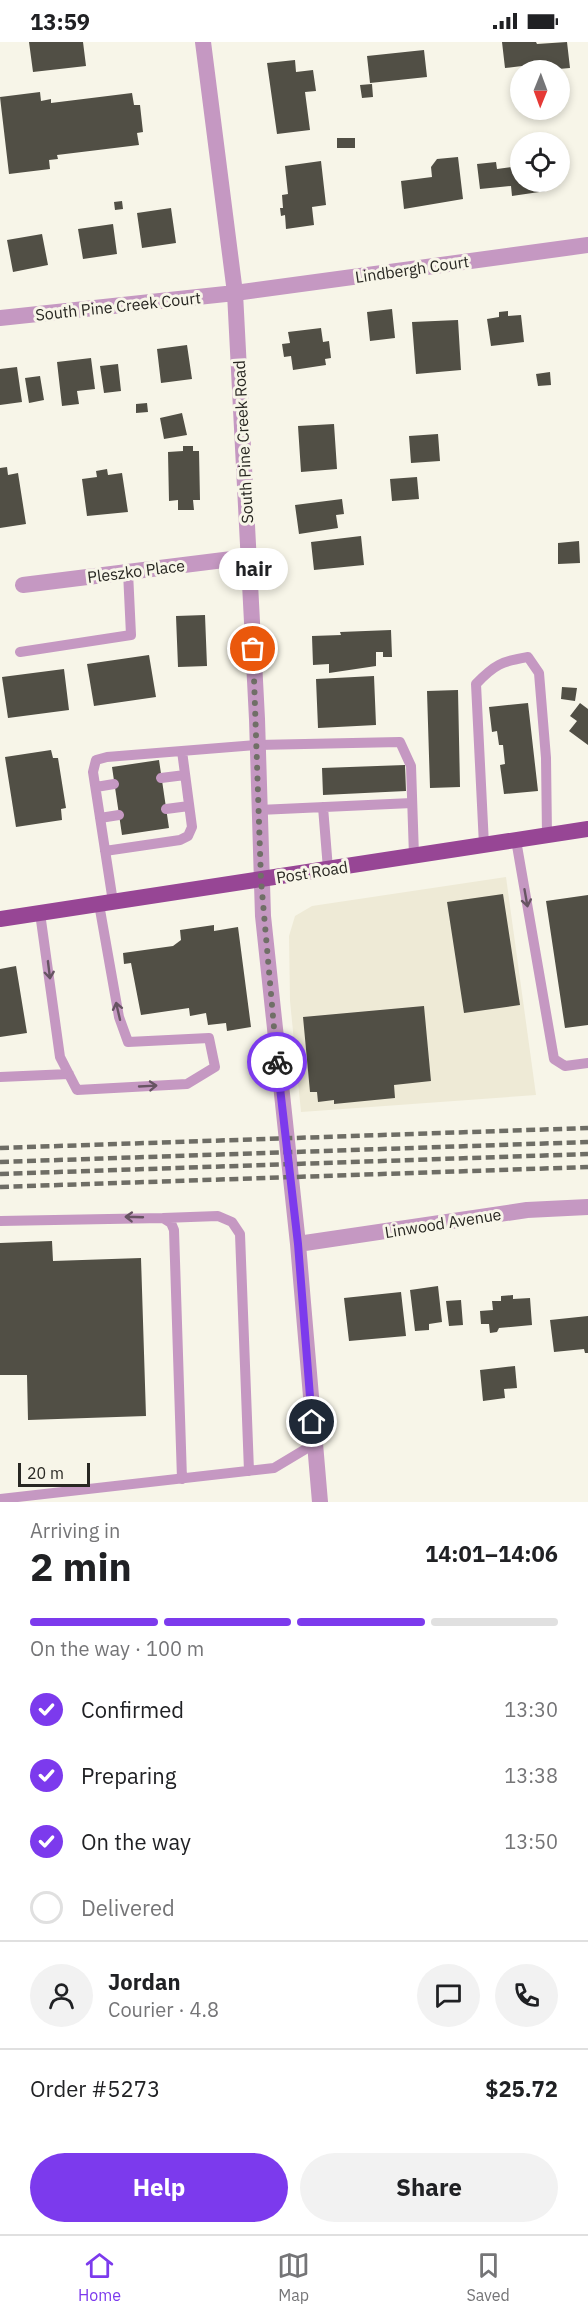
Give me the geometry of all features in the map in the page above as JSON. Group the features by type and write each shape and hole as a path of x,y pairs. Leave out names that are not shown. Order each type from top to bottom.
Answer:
{"main road":[{"name":"Post Road","path":"0,919 588,829"}],"street":[{"name":"South Pine Creek Road","path":"203,42 235,293 257,745 261,880 278,1068 298,1244 320,1502"},
{"name":"Lindbergh Court","path":"235,293 588,245"},
{"name":"South Pine Creek Court","path":"0,318 235,293"},
{"name":"Pleszko Place","path":"23,585 248,556"},
{"name":"Linwood Avenue","path":"298,1244 528,1210 588,1207"}],"lane":[{"path":"20,652 131,635 128,572"},
{"path":"484,845 476,684 492,668 508,659 528,657 539,673 546,758 547,835"},
{"path":"40,913 60,1057 77,1090 187,1084 215,1067 209,1038 128,1042 119,1017 106,903 105,851 93,772 96,760 115,756 257,745 400,742 411,766 414,856"},
{"path":"105,851 180,840 188,836 192,827 182,751"},
{"path":"161,778 185,775"},
{"path":"96,787 114,784"},
{"path":"259,810 412,803"},
{"path":"166,809 189,806"},
{"path":"323,807 328,869"},
{"path":"100,818 119,815"},
{"path":"516,840 554,1059 565,1066 588,1063"},
{"path":"0,1077 69,1074"},
{"path":"0,1221 218,1216 232,1222 240,1234 249,1471"},
{"path":"163,1218 171,1223 174,1230 182,1479"},
{"path":"0,1499 274,1468 314,1444"}],"shaded area":[{"path":"506,877 536,1095 301,1112 290,1001 289,936 295,916 312,906"}],"building":[{"path":"29,42 83,42 86,66 33,72"},
{"path":"502,42 536,42 537,44 567,42 569,60 510,60 510,67 505,68"},
{"path":"424,50 427,77 370,83 367,56"},
{"path":"295,60 296,72 313,70 316,91 305,92 310,130 277,134 267,63"},
{"path":"372,84 373,97 362,98 360,85"},
{"path":"40,92 41,101 51,99 51,103 132,93 134,105 140,105 143,132 137,133 139,145 57,155 58,159 49,160 50,169 9,174 0,97"},
{"path":"337,138 355,138 355,148 337,148"},
{"path":"458,157 463,199 404,209 401,181 432,177 431,167 437,159"},
{"path":"321,161 326,205 312,207 314,225 286,229 285,215 281,216 280,208 283,208 282,195 288,194 285,166"},
{"path":"496,162 497,169 510,167 510,186 480,189 477,164"},
{"path":"512,192 539,192 512,196"},
{"path":"122,201 123,209 115,210 114,202"},
{"path":"171,208 176,243 142,248 137,213"},
{"path":"113,224 117,254 83,259 78,229"},
{"path":"42,234 48,265 13,272 7,240"},
{"path":"392,309 395,338 370,341 367,312"},
{"path":"508,311 508,316 521,315 524,342 491,346 487,319 499,317 499,312"},
{"path":"458,320 461,370 416,374 412,322"},
{"path":"321,328 323,342 329,341 331,358 325,359 326,365 293,370 291,356 284,357 282,344 290,343 288,332"},
{"path":"187,345 192,379 161,383 157,349"},
{"path":"91,358 95,389 77,391 79,404 62,406 57,362"},
{"path":"118,364 121,391 104,393 100,366"},
{"path":"17,367 22,402 0,405 0,369"},
{"path":"550,372 551,385 538,386 536,374"},
{"path":"40,376 44,400 29,403 25,378"},
{"path":"147,403 148,412 136,413 136,404"},
{"path":"182,413 187,435 164,439 160,418"},
{"path":"334,424 337,469 301,472 298,426"},
{"path":"438,434 440,461 411,463 409,436"},
{"path":"183,446 193,446 193,451 199,451 200,500 193,500 194,510 178,510 178,500 169,501 168,452 183,451"},
{"path":"7,467 8,475 18,473 26,524 0,528 0,468"},
{"path":"107,469 108,475 122,473 128,512 87,516 82,479 97,477 96,471"},
{"path":"417,477 419,499 392,501 390,479"},
{"path":"342,499 344,514 336,515 338,528 299,534 295,505"},
{"path":"361,536 364,565 314,570 311,542"},
{"path":"579,541 580,563 558,564 558,543"},
{"path":"205,615 207,666 178,667 176,616"},
{"path":"391,630 392,657 383,657 383,652 376,652 376,666 329,673 329,664 313,665 312,636 341,635 340,632"},
{"path":"149,655 156,697 94,706 87,664"},
{"path":"64,669 69,710 8,718 2,677"},
{"path":"374,676 376,725 318,728 316,679"},
{"path":"562,687 577,688 575,701 561,699"},
{"path":"458,690 460,787 430,788 427,691"},
{"path":"528,703 538,791 504,794 500,765 505,764 503,745 499,745 497,731 492,732 489,707"},
{"path":"580,703 588,709 588,745 569,731 577,721 570,716"},
{"path":"51,750 53,758 58,758 66,808 61,809 62,820 16,827 5,757"},
{"path":"159,760 169,828 122,835 112,767"},
{"path":"405,765 406,791 323,795 322,768"},
{"path":"503,894 520,1005 464,1013 447,902"},
{"path":"588,895 588,1025 565,1028 546,901"},
{"path":"214,925 214,931 238,927 251,1027 227,1031 226,1023 208,1025 206,1013 190,1016 189,1008 141,1015 131,963 124,964 123,953 173,946 181,940 180,930"},
{"path":"16,966 27,1033 0,1037 0,969"},
{"path":"424,1006 431,1081 394,1085 395,1098 334,1104 334,1100 318,1102 317,1092 310,1092 303,1017"},
{"path":"52,1241 53,1261 141,1258 146,1416 28,1420 27,1375 0,1375 0,1243"},
{"path":"438,1286 442,1322 429,1324 429,1330 415,1331 410,1290"},
{"path":"401,1292 406,1336 349,1341 344,1298"},
{"path":"513,1295 513,1299 530,1298 532,1325 499,1328 497,1332 490,1333 489,1324 481,1324 480,1311 493,1310 492,1301 501,1301 501,1296"},
{"path":"461,1300 463,1325 449,1326 446,1301"},
{"path":"588,1316 588,1353 585,1353 584,1349 554,1352 550,1320"},
{"path":"515,1366 517,1388 504,1389 505,1398 483,1401 480,1370"}],"railway":[{"path":"0,1148 588,1128"},
{"path":"0,1162 588,1142"},
{"path":"0,1174 588,1154"},
{"path":"0,1187 588,1167"}],"way so far":[{"path":"253,649 261,880 277,1062"}],"place":[{"name":"hair","path":"253,649"}],"route":[{"path":"277,1062 298,1244 312,1422"}]}
